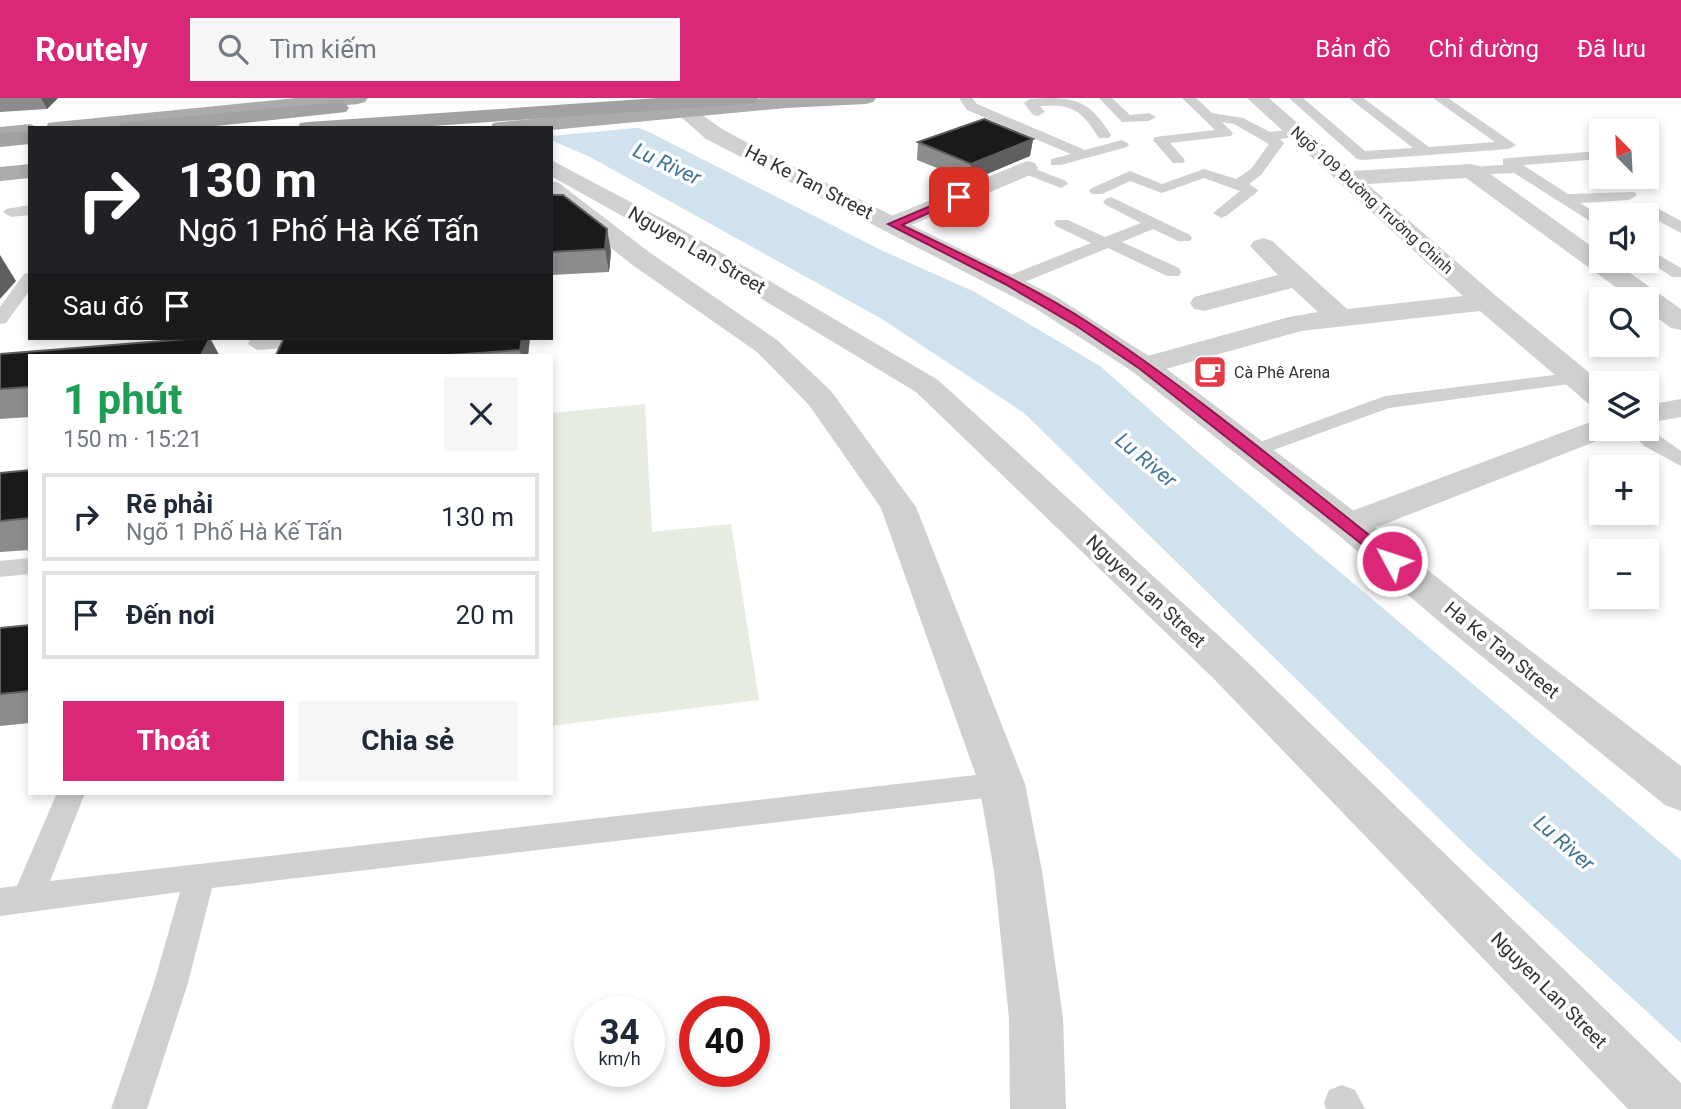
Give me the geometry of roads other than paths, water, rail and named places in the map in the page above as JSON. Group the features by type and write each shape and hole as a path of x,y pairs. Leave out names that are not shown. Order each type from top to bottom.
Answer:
{"highway":[{"path":"169,126 289,120 582,98"},
{"path":"337,126 748,98"},
{"path":"289,120 433,99"},
{"path":"289,120 367,100"},
{"path":"0,140 28,137"},
{"path":"0,156 28,153"}],"main road":[{"path":"786,102 812,98"},
{"path":"522,126 786,102 866,98"},
{"path":"78,126 367,100"},
{"path":"0,133 28,130"},
{"path":"0,174 28,171"}],"street":[{"name":"Ngõ 109 Đường Trường Chinh","path":"1257,98 1486,302 1589,388"},
{"name":"Ha Ke Tan Street","path":"684,111 714,134 1009,282 1082,324 1144,366 1349,525 1456,614 1681,792"},
{"path":"893,224 1026,169"},
{"path":"1348,178 1471,171 1681,322"},
{"path":"553,175 640,258 767,346 820,398 898,507 1002,785 1018,871 1036,1018 1038,1109"},
{"name":"Nguyen Lan Street","path":"553,175 667,232 927,386 1227,667 1667,1109"},
{"path":"1263,246 1339,317"},
{"path":"1204,303 1297,278"},
{"name":"Ngõ 109 Đường Trường Chinh","path":"1144,366 1300,323 1486,302"},
{"path":"1659,413 1681,408"},
{"path":"1349,525 1589,433"}],"lane":[{"path":"965,98 972,107 1035,134 1039,133 1083,154"},
{"path":"1105,98 1127,119 1149,117"},
{"path":"1178,160 1160,140 1226,133 1188,98"},
{"path":"1295,98 1362,156 1515,144 1439,98"},
{"path":"1355,98 1426,151"},
{"path":"1043,104 1068,99 1073,104 1080,104 1091,112 1104,135"},
{"path":"1208,116 1238,121 1277,143 1256,172 1238,185"},
{"path":"1268,136 1296,133"},
{"path":"1056,162 1122,144"},
{"path":"1589,156 1508,162 1589,214"},
{"path":"1471,171 1517,168"},
{"path":"1026,169 1061,184"},
{"path":"1097,191 1130,175 1162,189 1204,173 1251,190 1221,212"},
{"path":"1566,200 1629,195"},
{"path":"1111,202 1184,238"},
{"path":"11,212 28,211"},
{"path":"1659,214 1681,228"},
{"path":"1062,223 1173,272"},
{"path":"1009,282 1154,223"},
{"path":"1659,261 1678,273"},
{"path":"0,319 28,281"},
{"path":"257,346 322,340"},
{"path":"1253,451 1385,402 1578,378"},
{"path":"1650,441 1681,460"},
{"path":"0,569 28,566"},
{"path":"14,901 200,876 1002,785"},
{"path":"14,901 70,795"},
{"path":"129,1109 171,984 200,876"}],"water":[{"name":"Lu River","path":"558,98 649,132 883,251 975,292 1100,366 1199,453 1681,860 1681,1043 1472,851 1024,413 882,319 590,157 553,141"}],"place":[{"name":"Cà Phê Arena","path":"1210,372"}]}
